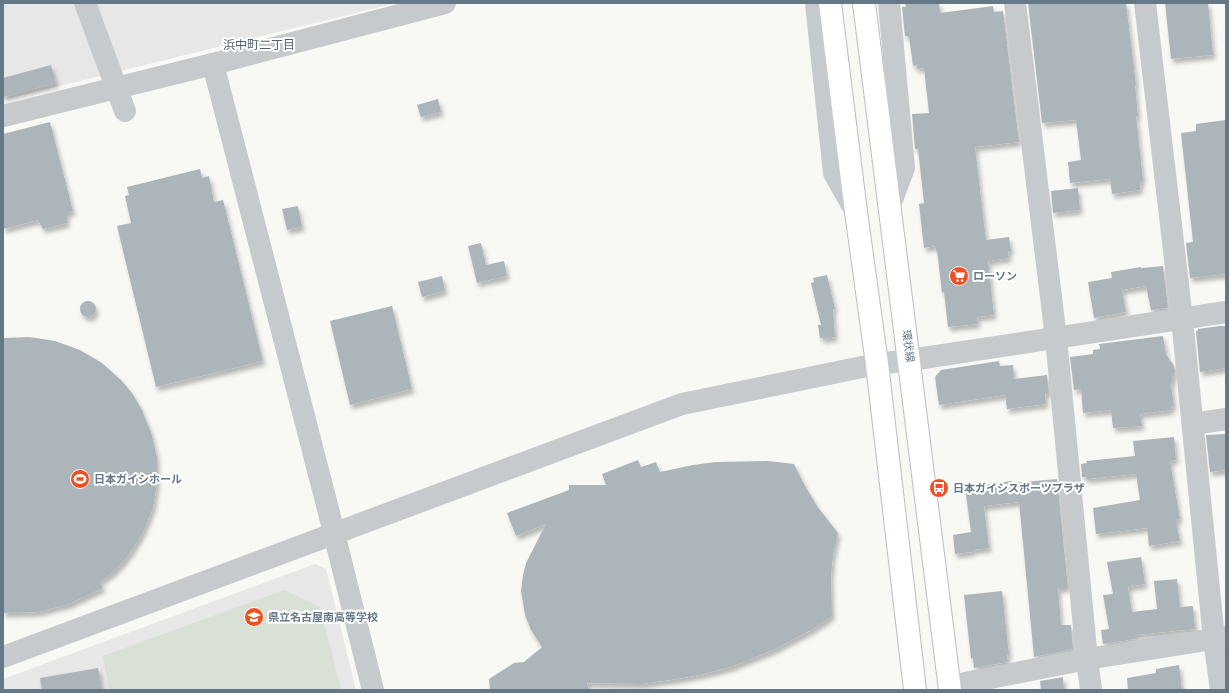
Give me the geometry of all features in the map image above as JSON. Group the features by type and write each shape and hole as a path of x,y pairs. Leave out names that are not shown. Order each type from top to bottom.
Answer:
{"main road":[{"path":"830,3 856,212 877,364 915,690"},
{"name":"環状線","path":"864,3 950,688"}],"street":[{"path":"85,3 125,111"},
{"path":"3,116 213,64 445,3"},
{"path":"816,3 834,173 856,212"},
{"path":"889,3 904,168 889,208"},
{"path":"1015,3 1056,338 1091,690"},
{"path":"1145,3 1193,424 1220,638 1221,690"},
{"path":"213,64 373,690"},
{"path":"3,657 682,404 877,364 1226,312"},
{"path":"1193,424 1226,419"},
{"path":"950,688 1087,659 1220,638"}],"shaded area":[{"path":"3,3 396,3 3,100"},
{"name":"県立名古屋南高等学校","path":"315,564 326,569 356,690 3,690 3,679"},
{"name":"県立名古屋南高等学校","path":"284,590 320,607 341,690 109,690 103,656"}],"building":[{"path":"905,3 939,3 940,13 993,6 994,12 1003,11 1019,142 975,147 986,240 1009,237 1011,251 1008,251 1009,258 988,261 994,315 977,317 978,324 948,327 937,250 935,246 924,248 919,204 924,203 918,149 915,149 912,114 929,113 924,68 917,69 917,65 913,66 909,36 905,36 902,7 906,7"},
{"path":"1028,3 1126,3 1136,85 1138,116 1136,116 1143,180 1141,180 1140,190 1112,194 1110,179 1070,183 1068,162 1081,160 1076,120 1042,123"},
{"path":"1165,3 1208,3 1213,55 1171,59"},
{"path":"51,65 56,83 3,97 3,78"},
{"path":"438,99 441,112 421,117 417,105"},
{"path":"1226,120 1226,274 1190,278 1186,243 1193,242 1181,133 1196,131 1196,124"},
{"path":"50,122 73,211 67,213 67,223 43,229 38,220 3,229 3,134"},
{"path":"200,169 202,178 209,176 214,202 223,200 263,361 156,387 117,226 131,223 125,196 129,195 127,187"},
{"path":"1078,188 1080,210 1053,213 1051,191"},
{"path":"298,206 302,227 287,230 282,209"},
{"path":"481,243 486,265 504,261 507,276 477,283 468,246"},
{"path":"1163,266 1168,308 1151,310 1146,286 1122,290 1126,312 1094,318 1088,282 1112,278 1111,272 1141,267"},
{"path":"827,275 835,309 833,309 835,337 823,339 820,338 818,325 821,325 811,283 814,282 813,278"},
{"path":"442,276 445,291 422,297 418,282"},
{"path":"88,301 95,306 96,309 91,316 88,317 81,312 80,309 85,302"},
{"path":"392,306 412,389 350,405 330,321"},
{"path":"1226,326 1226,368 1200,372 1196,331 1198,329"},
{"path":"1163,336 1166,354 1174,366 1175,371 1171,385 1174,406 1171,406 1172,410 1140,414 1142,426 1113,428 1111,410 1083,413 1081,389 1074,390 1070,357 1093,354 1093,350 1100,349 1099,344"},
{"name":"日本ガイシホール","path":"29,337 55,341 80,350 102,363 121,380 132,393 141,408 151,432 157,457 157,483 153,508 143,532 124,561 100,582 103,588 69,604 38,612 3,613 3,338"},
{"path":"999,361 1000,366 1013,365 1014,379 1047,375 1049,393 1045,393 1046,404 1007,409 1005,395 939,405 935,377 941,370"},
{"path":"1226,434 1226,470 1210,472 1206,435"},
{"path":"1174,437 1176,460 1170,461 1180,519 1176,520 1180,541 1149,546 1147,528 1096,534 1093,508 1140,500 1136,474 1087,479 1087,477 1082,477 1081,464 1087,463 1086,461 1135,456 1133,441"},
{"path":"638,460 641,467 656,462 660,472 716,462 768,461 794,464 817,506 838,533 833,555 831,576 832,616 813,629 775,649 731,667 704,674 641,684 587,683 589,690 490,690 489,679 514,663 524,662 542,647 531,630 525,615 521,591 526,563 546,524 516,536 507,513 569,490 569,485 606,485 602,474"},
{"path":"1057,479 1068,588 1058,588 1061,625 1071,625 1073,649 1034,657 1019,502 984,506 989,548 955,554 953,535 971,532 965,487 1012,481 1012,483"},
{"path":"1141,557 1145,584 1128,587 1132,612 1157,609 1154,581 1177,579 1180,607 1193,606 1195,629 1135,635 1135,639 1103,644 1101,630 1109,629 1103,595 1113,594 1107,562"},
{"path":"1002,591 1009,655 1007,655 1008,662 974,668 973,658 971,659 964,595"},
{"path":"1179,665 1182,690 1128,690 1127,678 1156,673 1156,669"},
{"path":"98,668 102,690 42,690 40,678"},
{"path":"1063,677 1064,690 1041,690 1040,681"}],"place":[{"name":"ローソン","path":"959,276"},
{"name":"日本ガイシホール","path":"80,479"},
{"name":"日本ガイシスポーツプラザ","path":"939,488"},
{"name":"県立名古屋南高等学校","path":"254,617"}],"district":[{"name":"浜中町二丁目","path":"259,45"}]}
